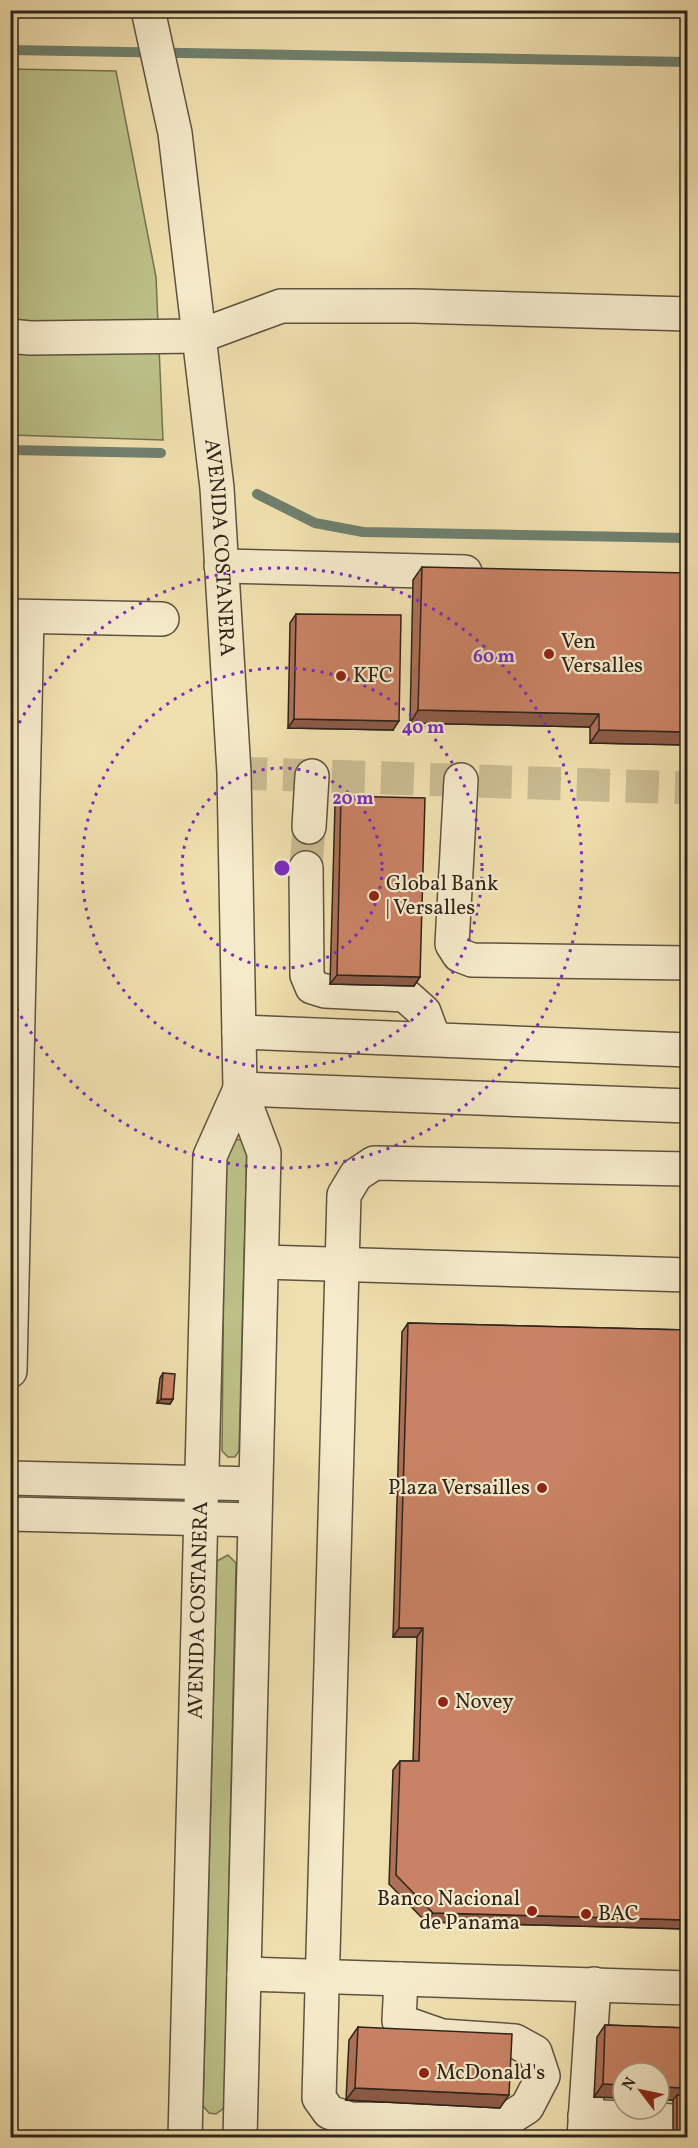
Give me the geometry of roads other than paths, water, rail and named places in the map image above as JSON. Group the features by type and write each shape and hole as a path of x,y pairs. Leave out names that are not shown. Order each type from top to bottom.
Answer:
{"street":[{"name":"AVENIDA COSTANERA","path":"150,16 175,133 217,488 234,773 240,1089 264,1153 240,2138"},
{"path":"10,336 30,338 200,336 280,306 414,306 687,314"},
{"path":"221,566 496,573"},
{"path":"10,1371 19,617 162,619"},
{"path":"309,827 312,776"},
{"path":"461,780 452,944 459,956 472,960 687,963"},
{"path":"306,868 307,975 312,987 325,991 405,995 424,1012 434,1039"},
{"path":"239,1032 687,1050"},
{"name":"AVENIDA COSTANERA","path":"185,2138 210,1156 240,1089"},
{"path":"240,1089 687,1106"},
{"path":"401,1979 399,2021 442,2036 515,2041 535,2052 543,2076 527,2108 505,2121 350,2119 329,2112 319,2098 320,1976 344,1195 356,1175 374,1162 687,1169"},
{"path":"263,1262 687,1275"},
{"path":"10,1478 255,1484"},
{"path":"10,1514 254,1520"},
{"path":"244,1974 687,1988"},
{"path":"594,1984 584,2127 674,2121"}],"waterway":[{"path":"10,50 688,62"},
{"path":"10,450 161,453"},
{"path":"257,494 315,523 363,532 688,538"}],"tunnel":[{"path":"234,773 688,788"},
{"path":"306,868 309,827"}],"place":[{"name":"Ven Versalles","path":"549,654"},
{"name":"KFC","path":"341,676"},
{"name":"Global Bank | Versalles","path":"374,896"},
{"name":"Plaza Versailles","path":"542,1488"},
{"name":"Novey","path":"443,1702"},
{"name":"Banco Nacional de Panama","path":"532,1911"},
{"name":"BAC","path":"586,1914"},
{"name":"McDonald's","path":"424,2073"}]}
